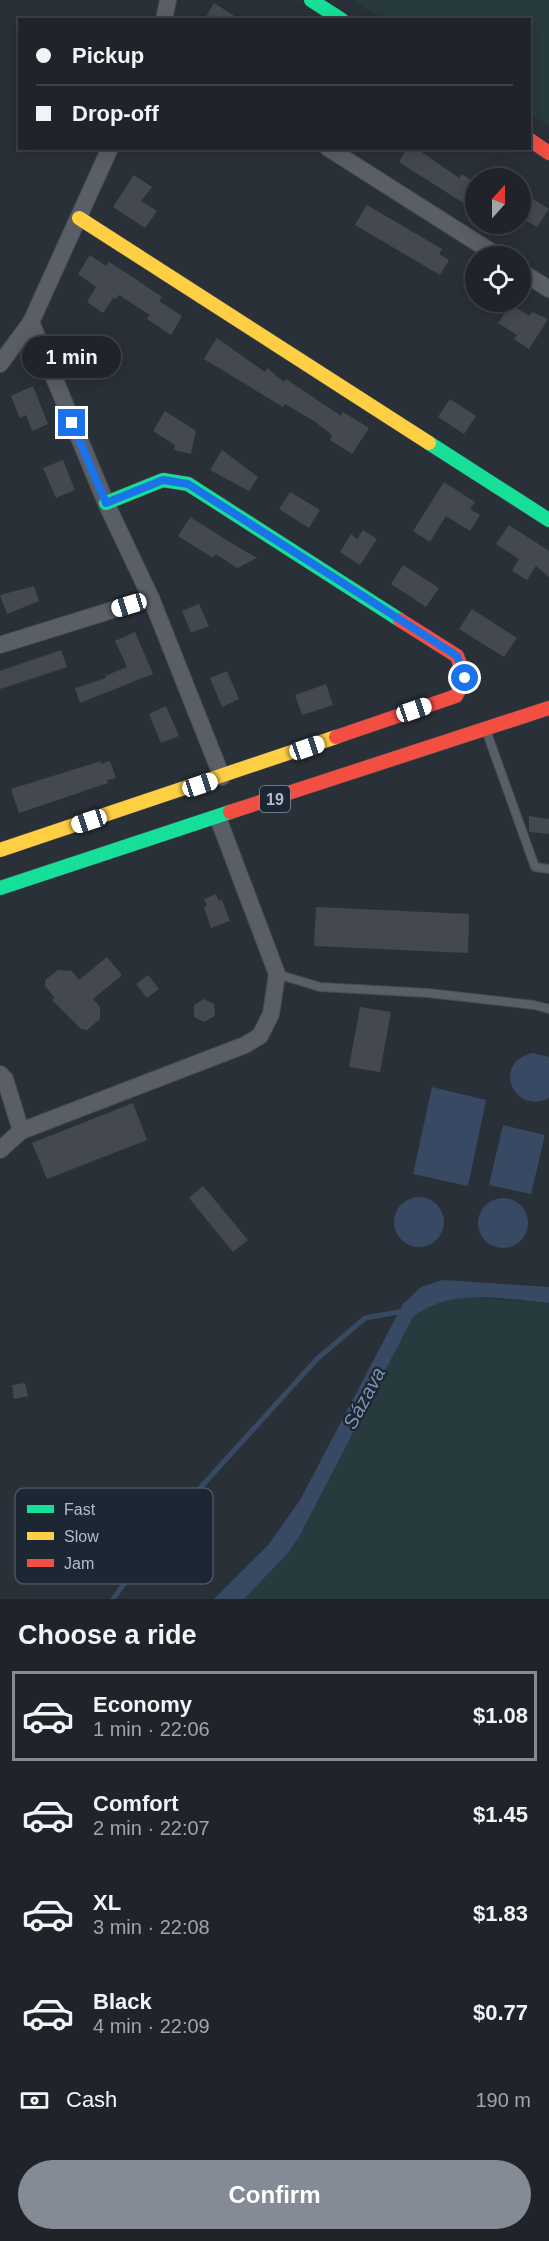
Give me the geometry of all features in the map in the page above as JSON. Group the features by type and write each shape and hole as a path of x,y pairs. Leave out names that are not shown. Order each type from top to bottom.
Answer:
{"street":[{"path":"164,18 168,0"},
{"path":"311,0 339,18"},
{"path":"531,141 549,153"},
{"path":"0,364 31,322 109,150"},
{"path":"331,150 482,246"},
{"path":"79,218 549,520"},
{"path":"531,278 549,289"},
{"path":"31,322 106,503 151,598 222,777"},
{"path":"0,850 222,777 456,696 465,678 457,656 188,484 163,480 106,503"},
{"path":"0,645 151,598"},
{"name":"19","path":"0,888 549,708"},
{"path":"0,1150 21,1131 245,1046 260,1036 272,1014 277,974 218,818"},
{"path":"0,1074 5,1080 21,1131"}],"lane":[{"path":"486,729 536,867 549,869"},
{"path":"277,974 320,987 428,993 534,1005 549,1009"}],"green space":[{"path":"352,0 549,0 549,126 531,115 531,18 381,18"},
{"path":"470,1297 549,1304 549,1599 244,1599 288,1553 299,1537 413,1317 440,1303"}],"water":[{"path":"533,1053 549,1057 549,1098 536,1102 525,1100 517,1094 510,1076 513,1066 520,1058"},
{"path":"432,1087 486,1100 468,1186 413,1174"},
{"path":"503,1125 545,1135 531,1194 489,1185"},
{"path":"419,1197 437,1204 444,1222 437,1240 419,1247 401,1240 394,1222 401,1204"},
{"path":"503,1198 521,1205 528,1223 521,1241 503,1248 485,1241 478,1223 485,1205"},
{"name":"Sázava","path":"443,1280 549,1287 549,1303 496,1298 461,1298 428,1308 413,1317 299,1537 288,1553 244,1599 214,1599 269,1544 300,1500 403,1304 421,1287"}],"building":[{"path":"214,3 238,18 205,18"},
{"path":"406,150 419,150 459,178 462,174 465,176 465,204 399,162"},
{"path":"134,175 152,187 141,201 157,211 145,228 113,207"},
{"path":"531,198 549,209 537,227 531,223"},
{"path":"367,205 442,249 439,254 449,260 440,275 355,225"},
{"path":"90,255 106,266 109,262 131,276 162,297 159,301 182,316 171,335 147,319 150,315 119,295 116,299 113,298 103,313 87,302 96,287 78,274"},
{"path":"506,312 523,312 529,316 532,312 548,319 529,349 514,339 517,335 498,323"},
{"path":"217,338 265,372 267,368 284,382 286,379 341,416 343,412 369,428 352,454 330,440 332,435 314,421 285,404 283,407 204,359"},
{"path":"33,386 48,424 32,431 26,415 20,418 11,396"},
{"path":"450,399 476,416 464,434 438,417"},
{"path":"165,411 196,431 191,454 174,450 175,445 153,431"},
{"path":"222,450 258,477 249,491 210,470"},
{"path":"63,460 75,490 56,498 43,468"},
{"path":"444,482 475,502 470,509 480,515 470,531 446,516 430,542 413,531"},
{"path":"290,492 320,510 309,528 279,509"},
{"path":"190,517 257,558 237,568 216,554 213,558 178,536"},
{"path":"509,525 549,551 549,577 536,566 527,580 512,571 519,559 496,544"},
{"path":"363,530 377,539 360,565 340,552 351,534 357,539"},
{"path":"403,565 439,588 426,607 391,584"},
{"path":"34,586 39,601 7,614 0,595"},
{"path":"199,604 209,626 191,633 182,611"},
{"path":"472,609 517,638 504,657 459,629"},
{"path":"135,632 153,674 80,703 75,688 106,678 105,676 127,667 115,641"},
{"path":"61,650 67,667 0,689 0,671"},
{"path":"227,671 239,699 222,707 210,678"},
{"path":"326,684 333,705 302,715 295,695"},
{"path":"166,706 179,736 161,743 149,714"},
{"path":"101,761 101,764 110,761 116,778 107,780 108,783 19,813 11,789"},
{"path":"529,816 549,819 549,834 529,832"},
{"path":"216,894 219,901 222,900 230,921 211,928 204,907 207,906 204,899"},
{"path":"316,907 469,914 468,953 314,946"},
{"path":"107,957 122,975 93,999 100,1007 100,1019 87,1030 81,1029 52,1000 55,998 45,986 45,980 58,970 72,971 79,980"},
{"path":"148,975 159,989 147,998 136,984"},
{"path":"204,999 214,1004 215,1016 204,1022 194,1017 194,1005"},
{"path":"360,1007 391,1012 380,1072 349,1067"},
{"path":"133,1103 147,1140 47,1179 32,1143"},
{"path":"203,1186 248,1240 233,1252 189,1198"},
{"path":"25,1383 28,1396 14,1399 12,1385"}],"waterway":[{"path":"200,1488 317,1359 365,1318 404,1311"},
{"path":"113,1599 124,1584"}],"traffic: fast":[{"path":"311,0 339,18"},
{"path":"429,443 549,520"},
{"path":"106,503 163,480 188,484 400,620"},
{"path":"0,888 230,812"}],"traffic: slow":[{"path":"79,218 429,443"},
{"path":"0,850 336,737"}],"traffic: jam":[{"path":"531,141 549,153"},
{"path":"336,737 456,696 465,678 457,656 400,620"},
{"path":"230,812 549,708"}],"route":[{"path":"72,423 106,503 163,480 188,484 457,656 465,678"}]}
